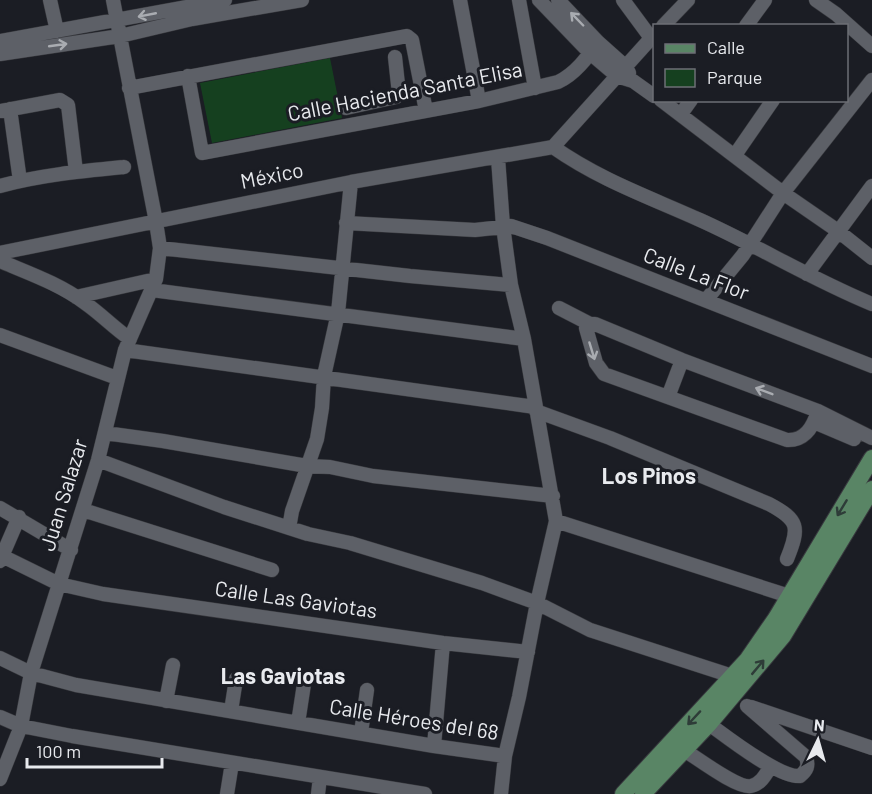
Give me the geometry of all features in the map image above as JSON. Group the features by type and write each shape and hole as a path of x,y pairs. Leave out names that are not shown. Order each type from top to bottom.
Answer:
{"main road":[{"path":"623,794 734,691 872,458"},
{"path":"649,792 783,636 872,489"}],"street":[{"path":"50,0 57,31"},
{"name":"Juan Salazar","path":"0,779 21,726 31,673 98,460 127,345 154,285 160,248 113,0"},
{"path":"0,43 116,21 178,5 302,0"},
{"path":"460,0 479,101"},
{"path":"519,0 535,88"},
{"path":"539,0 621,71 653,95"},
{"path":"558,0 594,48"},
{"path":"623,0 653,36 553,147 580,166 612,183 700,220 845,293 872,304"},
{"path":"665,24 688,0"},
{"path":"747,24 765,0"},
{"path":"816,0 831,20"},
{"path":"0,43 120,36 230,4"},
{"path":"848,31 872,46"},
{"path":"129,88 407,36 412,40 426,111"},
{"name":"Calle Hacienda Santa Elisa","path":"188,76 202,153 479,101 558,82 568,78 594,48"},
{"path":"346,108 374,103 396,97 399,94 395,57"},
{"path":"706,300 743,255 783,193 872,80"},
{"path":"20,181 5,110 60,100 68,105 76,172"},
{"path":"664,102 872,258"},
{"path":"681,114 690,102"},
{"path":"735,155 772,102"},
{"path":"374,103 378,120"},
{"name":"México","path":"0,253 351,182 553,147"},
{"path":"498,158 503,226 511,285 524,339 556,521 506,756 501,794"},
{"path":"0,186 76,172 124,167"},
{"path":"289,528 292,512 317,439 324,376 338,314 351,182"},
{"path":"807,274 872,186"},
{"path":"346,223 475,230 503,226"},
{"name":"Calle La Flor","path":"503,226 511,226 547,238 872,366"},
{"path":"160,248 511,285"},
{"path":"0,261 76,297 127,345 536,409 786,513 791,518 795,534 787,559"},
{"path":"76,297 154,285 338,314 524,339"},
{"path":"559,308 590,324 872,438"},
{"path":"590,324 586,331 599,369 604,374 787,440 801,438 816,417"},
{"path":"0,335 117,378"},
{"path":"668,397 682,360"},
{"path":"816,417 872,447"},
{"path":"105,433 308,466 330,467 373,476 552,496"},
{"path":"98,460 224,507 289,528 350,543 537,603 590,630 872,748"},
{"path":"0,508 19,517 70,550"},
{"path":"83,510 272,570"},
{"path":"1,558 19,517"},
{"path":"556,521 789,596"},
{"name":"Calle Las Gaviotas","path":"1,558 59,584 103,594 443,643 528,652"},
{"path":"434,746 443,643"},
{"name":"Calle Héroes del 68","path":"0,658 31,673 76,685 434,746 506,756"},
{"path":"166,701 173,665"},
{"path":"231,711 236,679"},
{"path":"298,723 304,684"},
{"path":"361,733 367,690"},
{"path":"709,724 785,774 800,776 806,771 808,763 806,757 734,691"},
{"path":"0,717 21,726 398,792 425,794"},
{"path":"684,750 748,787 755,786 763,779 771,766"},
{"path":"227,794 232,763"},
{"path":"318,794 320,777"}],"green space":[{"path":"330,58 342,118 212,143 200,83"}],"district":[{"name":"Los Pinos","path":"649,476"},
{"name":"Las Gaviotas","path":"283,676"}]}
